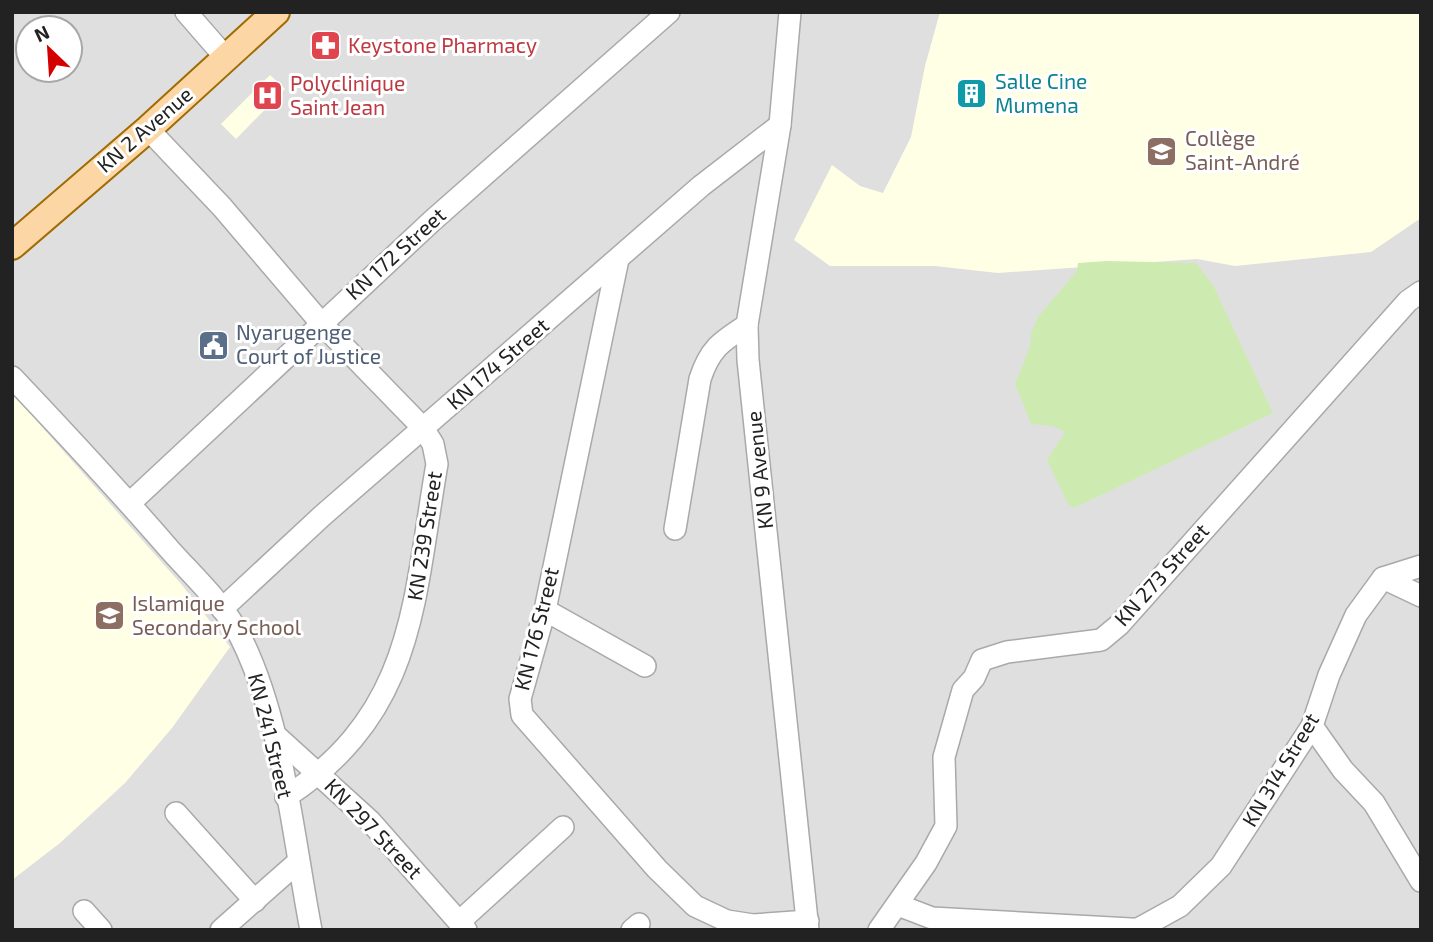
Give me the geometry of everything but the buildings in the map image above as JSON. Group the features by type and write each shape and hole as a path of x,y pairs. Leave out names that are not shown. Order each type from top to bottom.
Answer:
{"main road":[{"name":"KN 2 Avenue","path":"12,246 148,129 276,12"}],"street":[{"path":"186,12 226,58"},
{"name":"KN 172 Street","path":"130,503 321,323 669,12"},
{"name":"KN 9 Avenue","path":"790,12 780,125 747,325 748,360 808,925"},
{"name":"KN 174 Street","path":"222,609 423,428 701,186 780,125"},
{"name":"KN 239 Street","path":"148,129 222,207 321,323 423,428 433,444 437,464 405,645 368,720 321,775 286,797"},
{"name":"KN 176 Street","path":"618,259 545,610 520,699 523,715 657,869 695,906 727,921 753,925 808,925"},
{"name":"KN 273 Street","path":"879,930 898,905 946,826 944,757 963,690 974,678 982,660 1018,650 1101,640 1119,625 1408,301 1421,292"},
{"path":"675,529 700,379 707,357 721,341 747,325"},
{"name":"KN 241 Street","path":"12,377 130,503 222,609 240,635 257,676 274,734 311,930"},
{"path":"1383,578 1421,566"},
{"path":"1383,578 1421,596"},
{"name":"KN 314 Street","path":"1145,929 1180,906 1221,866 1312,726 1343,642 1356,615 1383,578"},
{"path":"545,610 645,666"},
{"path":"1312,726 1343,769 1374,803 1421,881"},
{"name":"KN 297 Street","path":"274,734 370,821 463,926"},
{"path":"176,813 255,901"},
{"path":"463,926 563,827"},
{"path":"221,930 298,862"},
{"path":"898,905 932,918 1145,929"},
{"path":"85,911 101,930"}],"shaded area":[{"path":"12,12 1421,12 1421,930 12,930"},
{"name":"Collège Saint-André","path":"940,12 1421,12 1421,218 1371,252 1235,266 1197,259 998,273 935,266 830,266 794,240 832,165 860,186 883,193 911,137 925,66"},
{"path":"270,75 285,89 236,139 221,124"},
{"name":"Islamique Secondary School","path":"12,393 182,585 230,647 172,728 125,783 60,843 12,880"}],"green space":[{"path":"1078,263 1196,263 1213,285 1273,413 1074,508 1068,504 1047,460 1065,432 1053,426 1031,424 1015,384 1038,317 1077,271"}],"place":[{"name":"Keystone Pharmacy","path":"325,46"},
{"name":"Salle Cine Mumena","path":"972,94"},
{"name":"Polyclinique Saint Jean","path":"267,96"},
{"name":"Collège Saint-André","path":"1162,151"},
{"name":"Nyarugenge Court of Justice","path":"213,345"},
{"name":"Islamique Secondary School","path":"109,616"}]}
